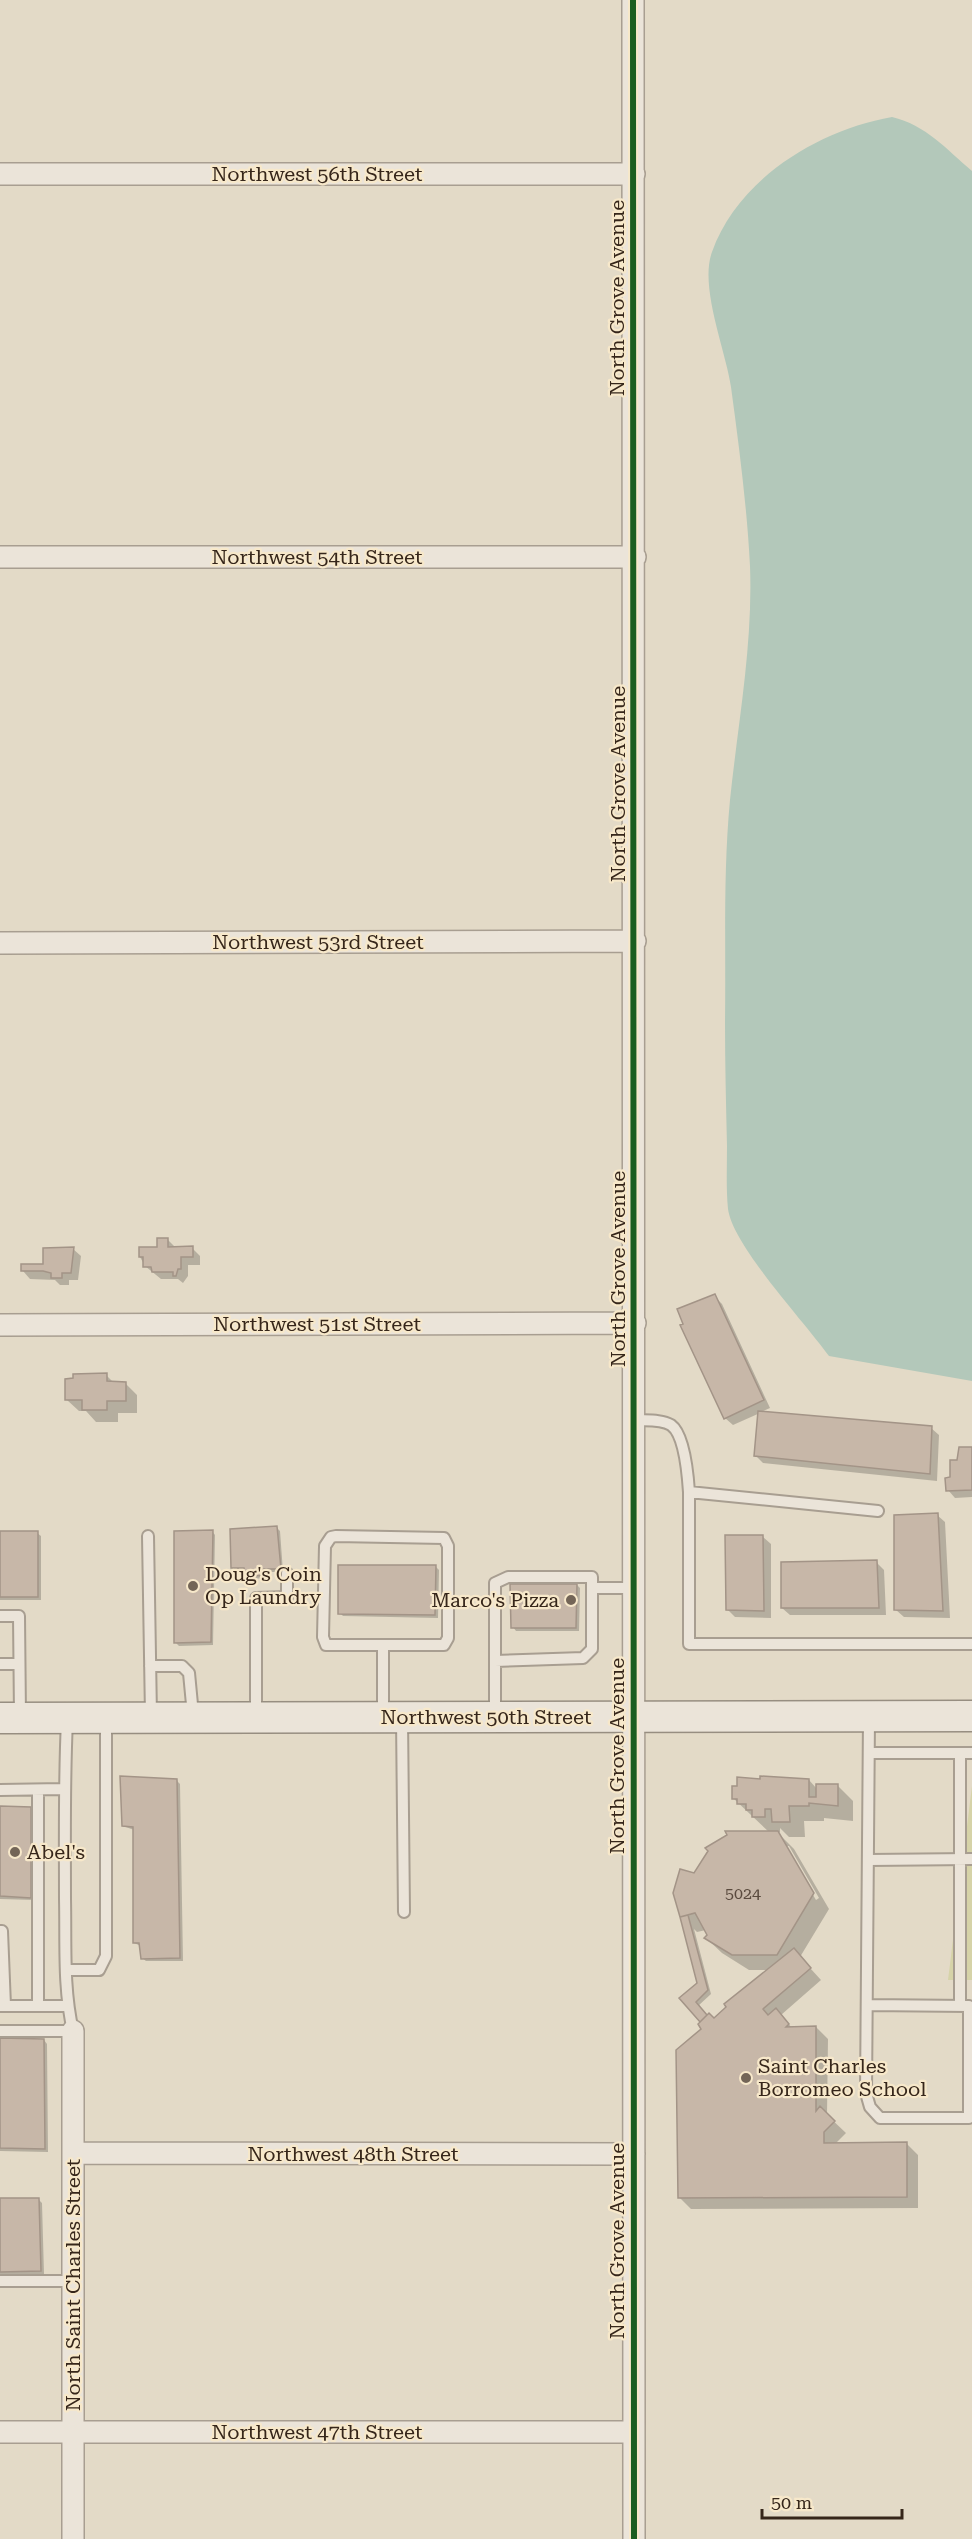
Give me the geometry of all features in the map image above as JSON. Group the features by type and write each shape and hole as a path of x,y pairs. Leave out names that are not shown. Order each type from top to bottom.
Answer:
{"main road":[{"name":"Northwest 50th Street","path":"10,1718 972,1716"}],"street":[{"name":"North Grove Avenue","path":"633,0 635,557 633,2539"},
{"name":"Northwest 56th Street","path":"0,174 634,174"},
{"name":"Northwest 54th Street","path":"0,557 635,557"},
{"name":"Northwest 53rd Street","path":"0,943 635,941"},
{"name":"Northwest 51st Street","path":"0,1325 635,1323"},
{"name":"North Saint Charles Street","path":"73,2031 73,2539"},
{"name":"Northwest 48th Street","path":"73,2154 634,2154"},
{"name":"Northwest 47th Street","path":"0,2432 633,2432"}],"lane":[{"path":"634,1420 671,1425 676,1432 688,1469 689,1644 972,1644"},
{"path":"689,1492 878,1511"},
{"path":"148,1536 151,1718"},
{"path":"331,1537 444,1538 448,1546 447,1642 440,1647 382,1647 332,1647 327,1645 323,1637 326,1546 331,1537"},
{"path":"256,1718 256,1598 287,1597 287,1573"},
{"path":"495,1660 583,1658 592,1649 592,1577 508,1577 495,1583 495,1660 495,1717"},
{"path":"592,1588 634,1588"},
{"path":"0,1616 19,1616 19,1664 10,1718"},
{"path":"382,1647 392,1717 404,1912"},
{"path":"0,1664 19,1664"},
{"path":"150,1666 182,1666 189,1673 193,1718"},
{"path":"868,2005 969,2006 969,2118 880,2118 870,2107 866,2093 869,1715"},
{"path":"0,2031 73,2031 67,2006 63,1789 68,1718"},
{"path":"66,1970 99,1970 106,1956 106,1718"},
{"path":"869,1753 972,1753"},
{"path":"960,1753 960,2006"},
{"path":"0,1790 63,1789"},
{"path":"38,1790 38,2006"},
{"path":"869,1860 972,1859"},
{"path":"0,1931 2,1931 2,2006 67,2006"},
{"path":"0,2281 73,2281"}],"shaded area":[{"path":"892,117 925,132 972,171 972,1381 829,1356 742,1243 733,1225 727,1201 726,856 730,800 747,654 750,566 745,499 731,387 711,301 709,266 712,252 724,226 741,202 784,162 836,133"},
{"path":"972,1786 972,1980 948,1980"}],"building":[{"path":"157,1238 168,1238 168,1247 193,1246 193,1257 181,1257 181,1269 178,1269 176,1276 173,1276 173,1272 152,1272 151,1267 143,1267 143,1257 139,1257 139,1247 157,1247"},
{"path":"74,1247 71,1273 62,1273 62,1278 51,1278 51,1273 43,1271 21,1271 21,1264 43,1264 43,1248"},
{"path":"715,1294 764,1400 724,1419 680,1325 683,1324 677,1309"},
{"path":"107,1373 107,1381 126,1382 126,1401 107,1401 107,1410 82,1410 82,1400 65,1400 65,1379 73,1378 73,1374"},
{"path":"758,1411 932,1426 930,1474 754,1456"},
{"path":"959,1447 972,1447 972,1490 946,1491 945,1478 950,1477 950,1460 957,1460"},
{"path":"938,1513 943,1611 894,1610 894,1515"},
{"path":"277,1526 281,1569 264,1569 265,1576 245,1575 244,1568 231,1568 230,1529"},
{"name":"Doug's Coin Op Laundry","path":"213,1530 211,1642 174,1643 174,1531"},
{"path":"0,1531 38,1531 38,1597 0,1597"},
{"path":"725,1535 763,1535 764,1611 726,1610"},
{"path":"877,1560 879,1608 781,1608 781,1562"},
{"path":"338,1565 436,1565 435,1615 338,1614"},
{"path":"510,1584 577,1584 576,1628 511,1628"},
{"path":"120,1776 177,1779 180,1958 141,1959 139,1943 133,1943 133,1827 122,1826"},
{"path":"760,1776 809,1779 809,1797 816,1797 816,1784 838,1784 838,1806 809,1803 809,1806 789,1806 790,1822 772,1822 771,1809 765,1809 765,1817 752,1817 752,1810 746,1810 746,1804 737,1804 737,1799 732,1799 732,1786 737,1786 737,1777 760,1779"},
{"name":"Abel's","path":"0,1806 31,1807 31,1898 0,1896"},
{"path":"725,1831 778,1831 814,1893 777,1955 732,1955 704,1938 707,1935 695,1913 680,1917 673,1893 680,1869 694,1873 708,1851 705,1848 727,1835"},
{"path":"688,1915 708,1990 696,2002 707,2015 700,2022 679,1998 697,1983 680,1917"},
{"name":"Saint Charles Borromeo School","path":"794,1948 811,1968 763,2009 768,2015 776,2008 789,2024 786,2027 816,2026 816,2111 820,2106 835,2121 824,2132 824,2143 907,2142 907,2197 678,2198 676,2050 701,2029 698,2024 709,2013 714,2018 726,2007 724,2004"},
{"path":"0,2038 44,2039 45,2149 0,2148"},
{"path":"0,2198 39,2198 41,2271 0,2272"}],"cycle path":[{"path":"633,0 634,2539"}],"place":[{"name":"Doug's Coin Op Laundry","path":"193,1586"},
{"name":"Marco's Pizza","path":"571,1600"},
{"name":"Abel's","path":"15,1852"},
{"name":"Saint Charles Borromeo School","path":"746,2078"}]}
